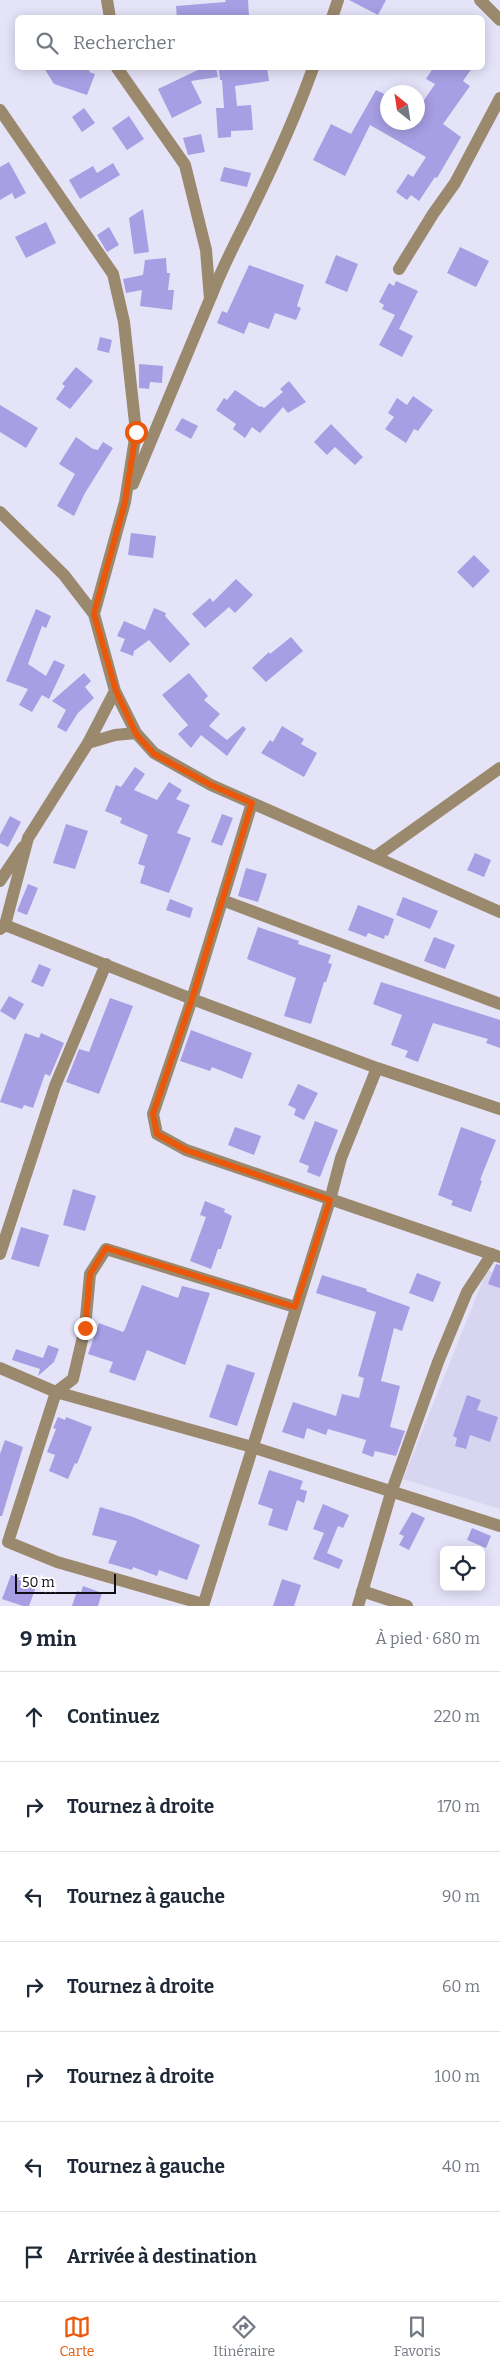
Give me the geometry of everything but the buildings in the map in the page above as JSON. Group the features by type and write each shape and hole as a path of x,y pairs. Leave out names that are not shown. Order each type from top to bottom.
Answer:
{"street":[{"path":"107,0 110,15"},
{"path":"333,15 338,0"},
{"path":"480,0 500,20"},
{"path":"118,70 185,165 206,250 210,299"},
{"path":"125,502 225,261 251,210 304,94 312,70"},
{"path":"399,269 433,214 456,182 500,98"},
{"path":"0,110 113,274 124,322 136,432 125,502 94,614"},
{"path":"0,512 64,574 94,614 116,691 136,734 154,754 211,785 500,912"},
{"path":"0,881 88,743 116,691"},
{"path":"88,743 115,734 136,734"},
{"path":"374,857 500,768"},
{"path":"252,803 192,999 153,1114 157,1134 186,1150 496,1256 466,1292 438,1362 391,1493 358,1606"},
{"path":"28,838 3,927 106,964 192,999 377,1068 500,1109"},
{"path":"222,900 500,1004"},
{"path":"0,1254 55,1086 106,964"},
{"path":"295,1307 106,1248 90,1274 85,1328 73,1379 56,1392 8,1542 57,1562 203,1605 330,1200 341,1158 377,1068"},
{"path":"0,1368 56,1392 252,1447 391,1493 500,1526"},
{"path":"362,1591 407,1606"}],"shaded area":[{"path":"487,1270 500,1275 500,1509 403,1479"}],"route":[{"path":"85,1328 90,1274 106,1248 295,1307 330,1200 186,1150 157,1134 153,1114 192,999 252,803 211,785 154,754 136,734 116,691 94,614 125,502 136,432"}]}
